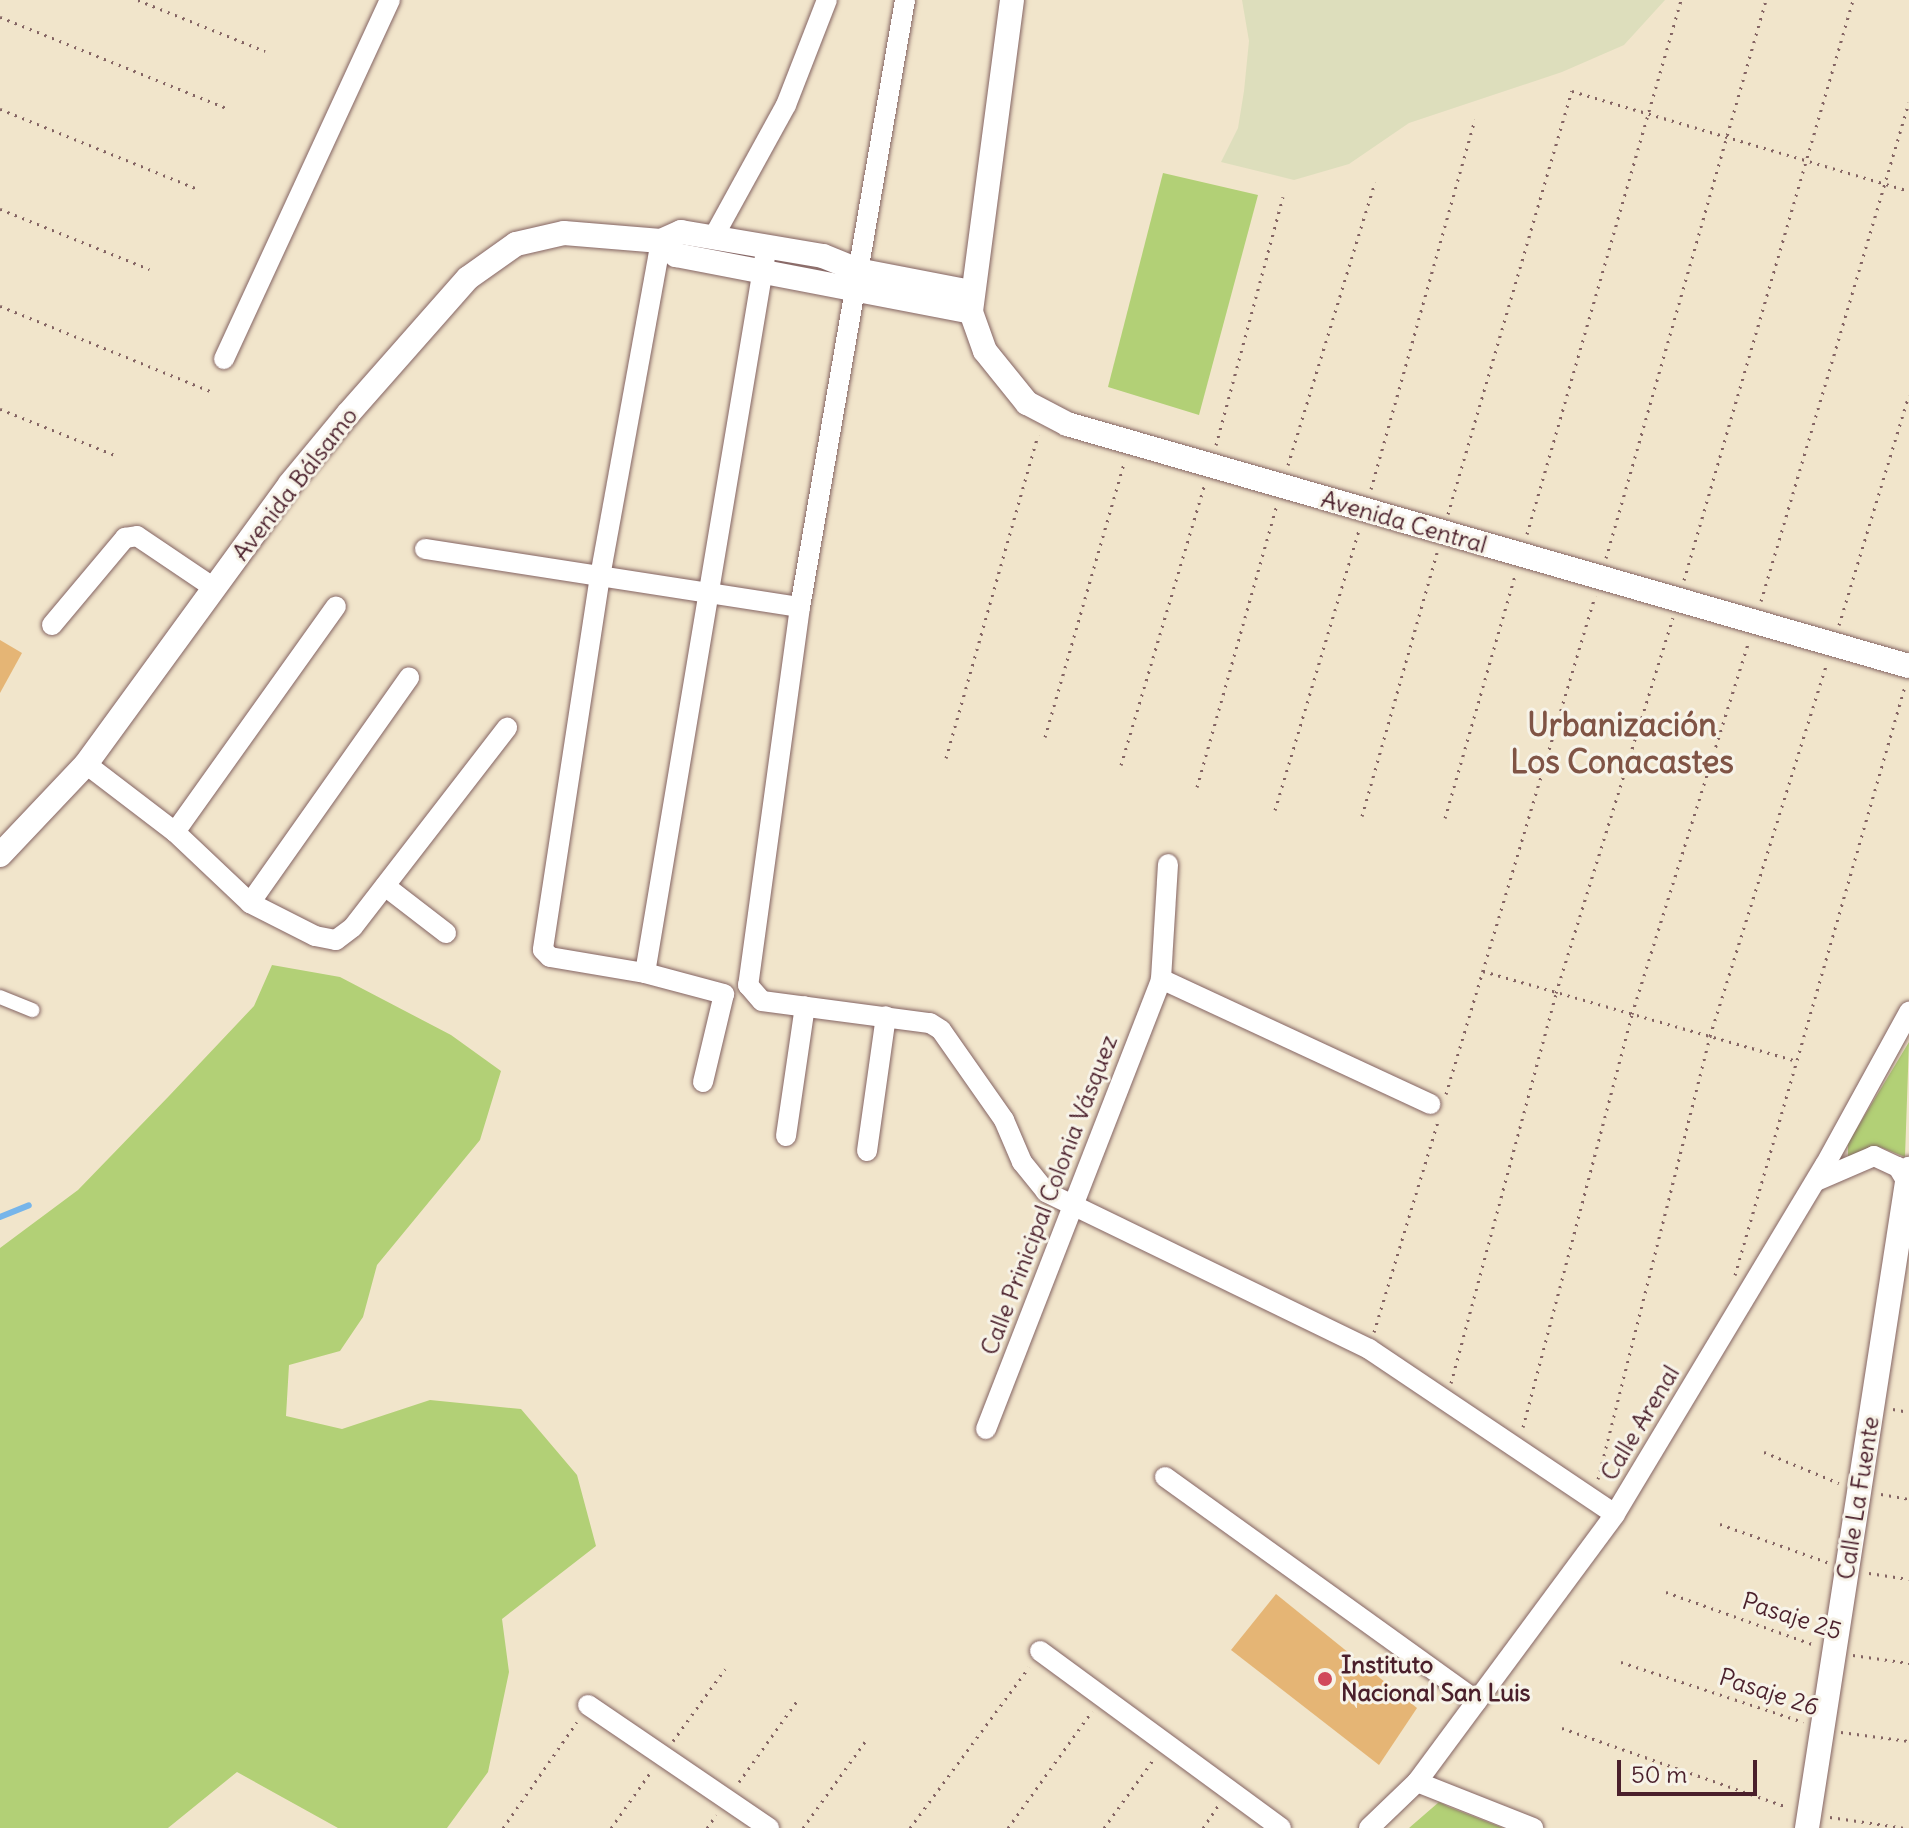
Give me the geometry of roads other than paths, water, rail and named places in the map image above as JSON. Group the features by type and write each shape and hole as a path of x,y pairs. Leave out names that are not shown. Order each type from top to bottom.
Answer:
{"street":[{"path":"224,359 390,0"},
{"path":"714,236 786,105 827,0"},
{"path":"905,0 800,607 748,985 757,999 930,1023 941,1030 1004,1120 1030,1172 1046,1192 1369,1349 1615,1514"},
{"path":"971,302 1012,0"},
{"name":"Avenida Bálsamo","path":"0,855 86,764 290,484 468,278 534,237 575,233 661,241 681,232 823,256 855,279"},
{"path":"661,241 600,576 543,950 550,957 645,973 724,994 748,985"},
{"name":"Avenida Bálsamo","path":"661,241 676,255 762,271 855,279 971,302"},
{"path":"645,973 767,245"},
{"name":"Avenida Central","path":"971,302 980,341 999,373 1027,403 1067,424 1755,622 1832,645 1907,674"},
{"path":"52,625 125,538 149,539 214,588"},
{"path":"425,549 800,607"},
{"path":"175,832 336,606"},
{"path":"250,903 409,678"},
{"path":"86,764 175,832 250,903 315,936 336,940 353,927 507,728"},
{"name":"Calle Prinicipal Colonia Vásquez","path":"986,1429 1161,979 1168,864"},
{"path":"385,886 446,933"},
{"path":"1161,979 1430,1104"},
{"path":"703,1082 724,994"},
{"path":"0,997 32,1010"},
{"path":"786,1136 805,1006"},
{"name":"Calle Arenal","path":"1369,1828 1417,1782 1615,1514 1815,1181 1909,1012"},
{"path":"867,1151 886,1016"},
{"path":"1815,1181 1874,1156 1908,1175"},
{"name":"Calle La Fuente","path":"1808,1821 1908,1175"},
{"path":"1165,1477 1477,1701"},
{"path":"1040,1651 1281,1828"},
{"path":"588,1705 769,1828"},
{"path":"1417,1782 1533,1828"}],"waterway":[{"path":"0,1217 29,1205"}],"place":[{"name":"Instituto Nacional San Luis","path":"1325,1679"}],"district":[{"name":"Urbanización Los Conacastes","path":"1622,744"}]}
